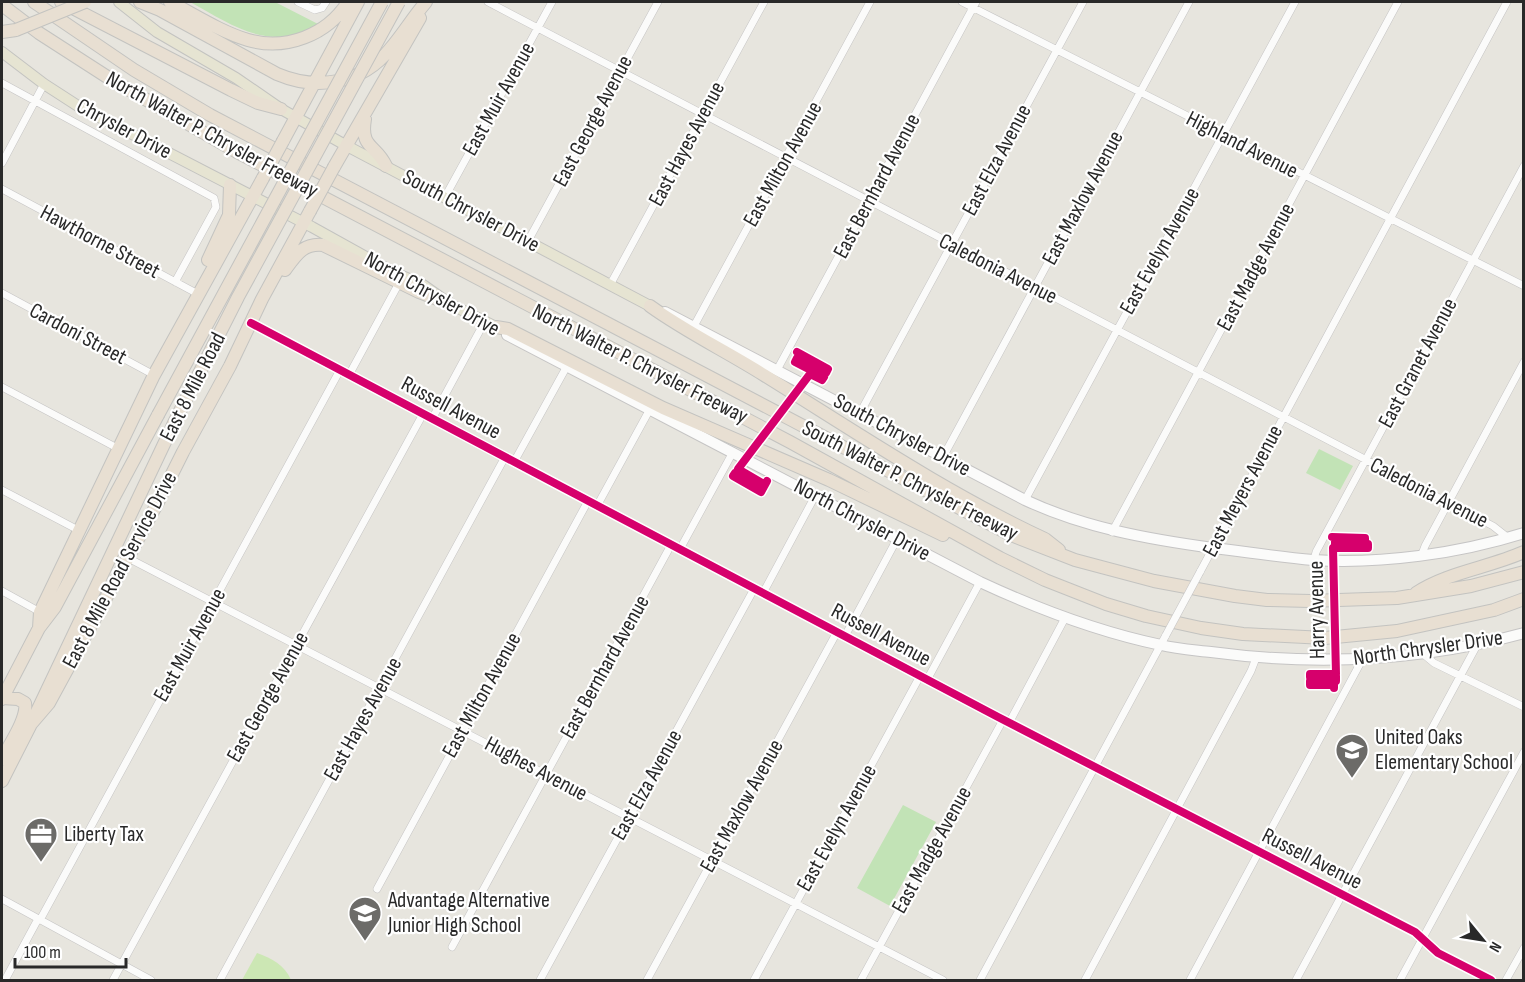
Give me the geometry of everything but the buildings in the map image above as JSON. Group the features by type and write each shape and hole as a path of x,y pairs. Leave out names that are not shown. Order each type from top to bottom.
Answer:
{"highway":[{"name":"South Walter P. Chrysler Freeway","path":"34,2 134,70 210,115 1011,536 1075,560 1154,581 1267,600 1310,602 1411,597 1470,586 1524,572"},
{"path":"61,2 231,90 258,103 281,109"},
{"path":"2,32 16,30 85,2"},
{"path":"140,2 160,10 277,74 294,80 331,83 348,79 374,66 427,2"},
{"path":"170,2 243,38 276,44 314,34 336,17 348,2"},
{"path":"296,117 358,2"},
{"name":"East 8 Mile Road","path":"2,697 39,628 55,607 382,2"},
{"name":"East 8 Mile Road","path":"2,781 174,423 244,287 399,2"},
{"name":"East 8 Mile Road Service Drive","path":"31,724 49,703 128,558 262,299 334,167 420,20 427,2"},
{"name":"North Walter P. Chrysler Freeway","path":"2,5 39,33 104,75 210,137 790,442 1000,558 1045,580 1106,604 1157,618 1243,634 1325,638 1397,631 1494,610 1524,601"},
{"path":"365,115 364,137 370,147 380,154 386,166"},
{"name":"East 8 Mile Road","path":"39,628 40,612 154,375 296,117"},
{"path":"198,294 199,280 229,215 230,185"},
{"path":"262,299 299,251 315,244 327,246 450,304"},
{"path":"650,306 670,321 763,374 916,471 1045,538 1075,560"},
{"path":"490,324 508,329 663,408 829,480 922,526 1000,558"},
{"path":"1411,597 1433,582 1504,561 1524,552"},
{"path":"2,697 21,700 25,703 26,708 2,759"}],"main road":[{"path":"119,2 157,32 236,78 296,117"},
{"name":"Chrysler Drive","path":"2,52 78,106 252,196"},
{"name":"South Chrysler Drive","path":"296,117 650,306 694,326 1025,500 1068,518 1112,532 1213,548 1314,560 1422,554 1524,533"},
{"name":"North Chrysler Drive","path":"252,196 304,222 396,277"},
{"name":"North Chrysler Drive","path":"450,304 980,582 1065,618 1256,658 1362,660 1476,645 1524,633"}],"street":[{"path":"298,2 315,10 322,8 326,2"},
{"name":"Caledonia Avenue","path":"488,2 1448,502 1493,526 1507,537"},
{"name":"East Muir Avenue","path":"445,197 552,2"},
{"name":"East George Avenue","path":"528,241 658,2"},
{"name":"East Hayes Avenue","path":"610,285 764,2"},
{"name":"East Milton Avenue","path":"694,326 870,2"},
{"name":"Highland Avenue","path":"962,2 974,4 1056,50 1524,286"},
{"name":"East Elza Avenue","path":"860,413 1083,2"},
{"name":"East Maxlow Avenue","path":"943,457 1189,2"},
{"name":"East Evelyn Avenue","path":"1025,500 1294,2"},
{"name":"East Madge Avenue","path":"1112,532 1398,2"},
{"name":"East Meyers Avenue","path":"980,981 1507,2"},
{"name":"East Bernhard Avenue","path":"777,370 974,4"},
{"path":"2,83 214,198 216,207 175,282"},
{"path":"2,163 44,84"},
{"name":"East Granet Avenue","path":"1314,560 1316,552 1365,460 1524,166"},
{"name":"Hawthorne Street","path":"2,189 198,294"},
{"path":"349,375 396,277"},
{"name":"Cardoni Street","path":"2,293 154,375"},
{"name":"Russell Avenue","path":"251,323 927,680 1342,895 1423,938 1438,953 1491,981"},
{"path":"432,419 490,324"},
{"path":"1422,554 1524,362"},
{"path":"514,462 567,366"},
{"name":"East Muir Avenue","path":"5,981 340,370"},
{"path":"2,387 119,449"},
{"path":"597,506 650,409"},
{"name":"East George Avenue","path":"113,981 423,414"},
{"path":"680,549 733,452"},
{"name":"East Hayes Avenue","path":"220,981 505,457"},
{"path":"2,490 80,531"},
{"path":"763,593 815,496"},
{"name":"East Milton Avenue","path":"377,889 588,501"},
{"path":"845,636 897,539"},
{"name":"East Bernhard Avenue","path":"452,946 671,545"},
{"name":"Hughes Avenue","path":"128,558 943,981"},
{"path":"927,680 980,582"},
{"name":"East Elza Avenue","path":"540,981 754,589"},
{"path":"2,591 40,612"},
{"name":"East Madge Avenue","path":"861,981 1065,618"},
{"name":"East Maxlow Avenue","path":"647,981 837,632"},
{"path":"1296,981 1476,645"},
{"path":"1422,653 1434,663 1524,707"},
{"path":"1085,981 1256,658"},
{"path":"1190,981 1362,660"},
{"name":"East Evelyn Avenue","path":"754,981 920,676"},
{"path":"1401,981 1524,752"},
{"path":"2,899 151,981"},
{"path":"1506,981 1524,948"}],"green space":[{"path":"190,2 275,2 320,25 302,33 284,37 268,36 237,27"},
{"path":"1319,449 1353,466 1340,490 1306,473"},
{"path":"903,805 936,822 890,906 857,888"},
{"path":"257,953 277,963 291,980 242,980"}],"cycle path":[{"path":"251,323 998,717 1415,932 1438,953 1491,980"},
{"path":"767,481 761,492 733,476 735,473 760,487 762,483 738,469 810,374 822,380 824,377 795,362 797,358 826,373 828,369 797,352"},
{"name":"Harry Avenue","path":"1332,537 1365,538 1365,541 1335,541 1335,545 1368,544 1368,548 1333,548 1336,674 1310,674 1310,677 1336,676 1336,681 1310,681 1310,685 1334,685 1334,688"}],"place":[{"name":"United Oaks Elementary School","path":"1352,779"},
{"name":"Liberty Tax","path":"41,863"},
{"name":"Advantage Alternative Junior High School","path":"365,942"}]}
